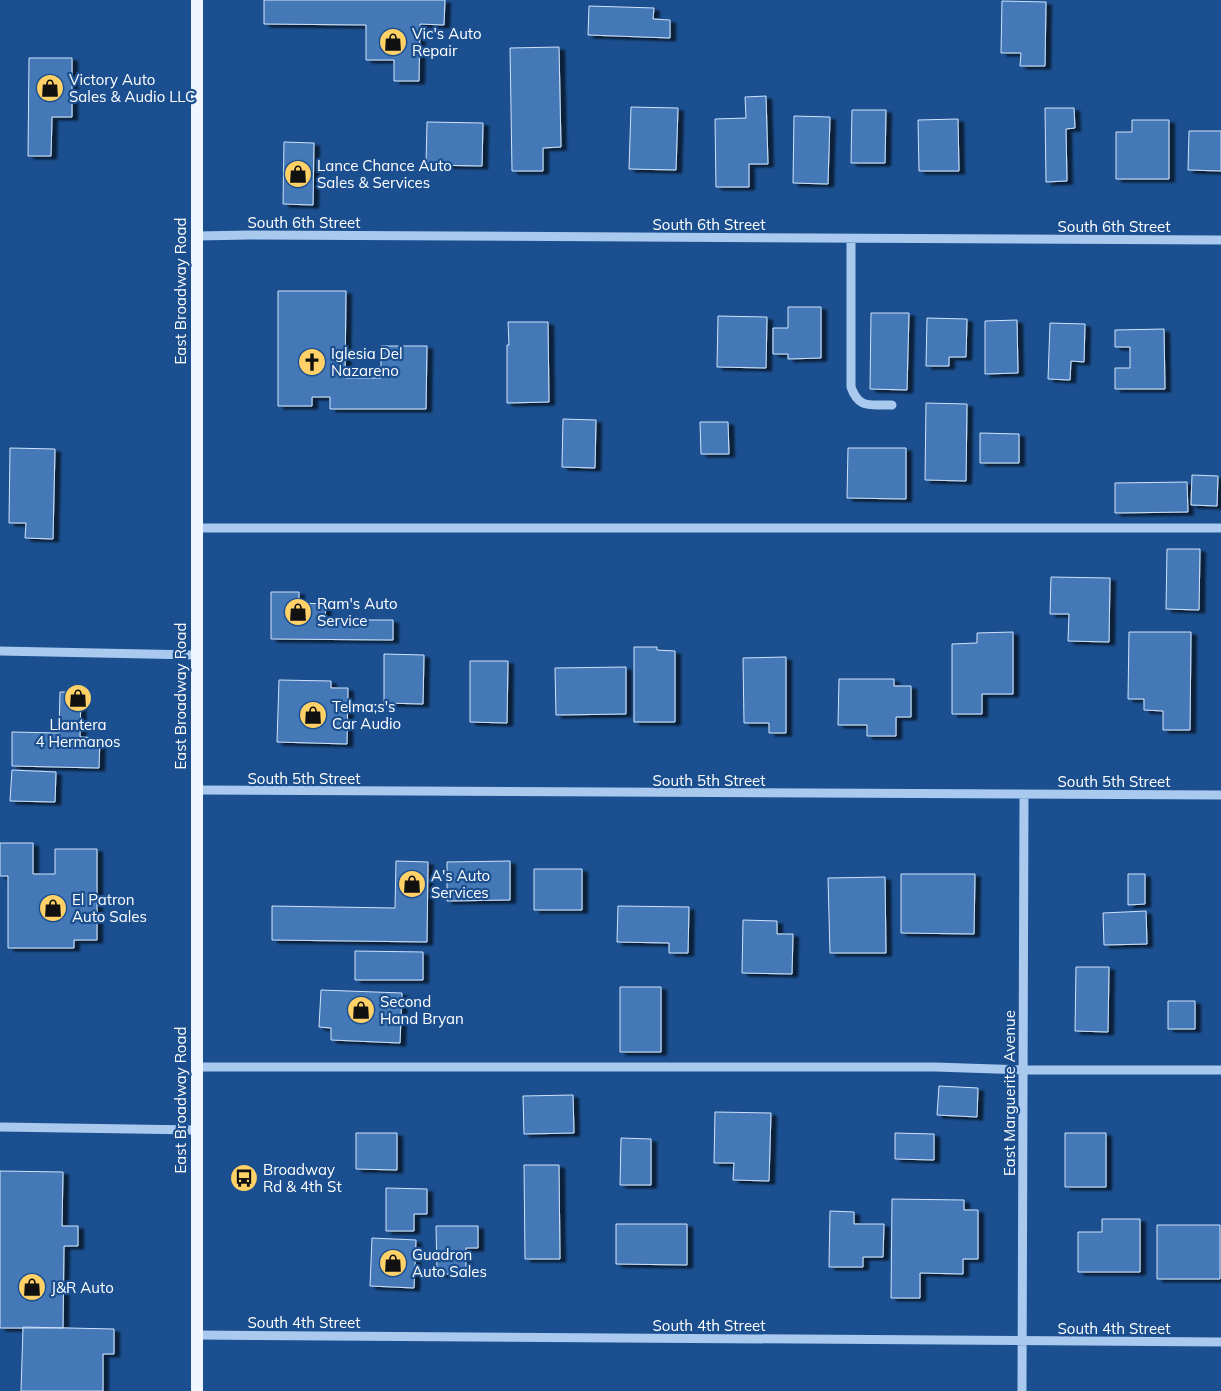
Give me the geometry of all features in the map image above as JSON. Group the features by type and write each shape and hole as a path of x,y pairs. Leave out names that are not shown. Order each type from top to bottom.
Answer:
{"main road":[{"name":"East Broadway Road","path":"197,0 197,1391"}],"street":[{"name":"South 6th Street","path":"197,236 1221,240"},
{"path":"850,239 850,387 855,398 861,404 892,405"},
{"path":"196,528 1221,528"},
{"path":"0,651 196,655"},
{"name":"South 5th Street","path":"197,790 1221,795"},
{"name":"East Marguerite Avenue","path":"1022,1391 1024,795"},
{"path":"197,1067 935,1067 1022,1070 1221,1070"},
{"path":"0,1127 197,1130"},
{"name":"South 4th Street","path":"197,1334 1022,1342 1221,1342"}],"building":[{"name":"Vic's Auto Repair","path":"264,0 445,0 444,25 420,24 419,81 394,81 394,60 366,60 366,25 264,24"},
{"path":"1002,1 1046,2 1045,66 1020,66 1021,53 1001,53"},
{"path":"589,6 654,8 653,19 670,20 670,38 588,35"},
{"path":"559,47 561,147 543,148 543,171 512,171 510,48"},
{"name":"Victory Auto Sales & Audio LLC","path":"29,58 72,58 72,117 52,117 51,156 28,156"},
{"path":"766,96 768,164 749,164 749,187 716,187 715,119 746,118 745,97"},
{"path":"631,107 678,108 676,170 629,169"},
{"path":"1045,108 1074,108 1075,128 1066,129 1067,181 1046,182"},
{"path":"852,110 886,110 885,163 851,163"},
{"path":"794,116 830,117 828,184 793,183"},
{"path":"958,119 959,171 919,171 918,120"},
{"path":"1132,120 1169,120 1169,179 1116,179 1116,132 1132,132"},
{"path":"427,122 483,123 482,166 426,165"},
{"path":"1189,131 1221,131 1221,171 1188,170"},
{"name":"Lance Chance Auto Sales & Services","path":"284,142 314,143 313,205 283,204"},
{"name":"Iglesia Del Nazareno","path":"278,291 346,291 345,378 381,378 381,346 427,346 426,409 330,409 330,397 312,397 312,406 278,406"},
{"path":"788,307 821,307 821,358 788,359 788,354 773,354 773,328 788,328"},
{"path":"871,313 909,313 907,390 870,389"},
{"path":"718,316 767,317 766,368 717,367"},
{"path":"927,318 967,319 966,357 949,357 949,366 926,366"},
{"path":"1017,320 1018,373 985,374 985,321"},
{"path":"508,322 548,322 549,402 507,403"},
{"path":"1050,323 1085,324 1084,362 1071,361 1070,380 1048,379"},
{"path":"1164,329 1165,389 1115,389 1115,368 1130,368 1130,347 1115,347 1115,330"},
{"path":"926,403 967,404 966,481 925,480"},
{"path":"563,419 596,420 595,468 562,467"},
{"path":"700,422 728,422 729,454 701,454"},
{"path":"980,433 1019,434 1019,463 980,463"},
{"path":"10,448 55,449 53,539 25,538 26,523 9,523"},
{"path":"848,448 906,448 906,499 847,498"},
{"path":"1192,475 1218,476 1217,506 1191,505"},
{"path":"1187,482 1188,512 1115,513 1115,483"},
{"path":"1167,549 1200,549 1199,610 1166,609"},
{"path":"1051,577 1110,578 1109,642 1068,641 1069,614 1050,614"},
{"name":"Ram's Auto Service","path":"271,592 299,592 299,603 326,604 325,620 393,620 393,640 271,639"},
{"path":"1013,632 1013,694 982,694 982,714 952,714 952,644 977,643 977,633"},
{"path":"1129,632 1191,632 1190,730 1163,730 1163,711 1144,710 1144,699 1128,699"},
{"path":"634,647 657,647 657,650 675,651 675,722 634,722"},
{"path":"384,654 424,655 423,704 384,703"},
{"path":"786,657 786,733 769,733 769,723 744,723 743,658"},
{"path":"470,661 508,661 507,723 470,722"},
{"path":"626,667 626,714 556,715 555,668"},
{"path":"839,679 894,679 894,686 911,686 911,717 896,717 896,736 867,736 867,725 838,725"},
{"name":"Telma;s's Car Audio","path":"279,680 331,681 331,688 348,688 347,744 277,742"},
{"path":"60,692 81,692 80,737 100,738 99,768 12,766 12,732 59,733"},
{"path":"12,770 56,772 55,802 10,801"},
{"name":"El Patron Auto Sales","path":"0,843 33,843 33,874 55,874 55,849 97,849 97,940 74,940 74,948 8,948 8,876 0,876"},
{"name":"A's Auto Services","path":"396,861 428,862 427,942 272,940 272,906 395,908"},
{"path":"510,861 510,900 447,901 447,862"},
{"path":"534,869 582,869 582,910 534,910"},
{"path":"901,874 975,874 974,934 901,933"},
{"path":"1128,874 1145,874 1145,904 1128,905"},
{"path":"885,877 886,953 830,953 828,878"},
{"path":"618,906 689,907 688,953 669,953 669,943 617,942"},
{"path":"1146,911 1147,944 1104,945 1103,913"},
{"path":"743,920 777,921 777,934 793,934 792,974 742,973"},
{"path":"355,951 423,952 423,980 355,980"},
{"path":"1076,967 1109,967 1108,1032 1075,1031"},
{"path":"620,987 661,987 661,1052 620,1052"},
{"name":"Second Hand Bryan","path":"321,990 402,993 400,1043 331,1040 331,1028 319,1027"},
{"path":"1168,1001 1195,1001 1195,1029 1168,1029"},
{"path":"939,1086 978,1088 977,1117 937,1115"},
{"path":"573,1095 574,1133 524,1134 523,1096"},
{"path":"715,1112 771,1113 769,1181 733,1180 734,1163 714,1163"},
{"path":"356,1133 397,1133 397,1170 356,1169"},
{"path":"895,1133 934,1134 934,1160 895,1159"},
{"path":"1065,1133 1106,1133 1106,1187 1065,1187"},
{"path":"621,1138 651,1139 651,1185 620,1185"},
{"path":"524,1165 559,1165 560,1259 525,1259"},
{"name":"J&R Auto","path":"0,1171 63,1172 62,1226 78,1226 78,1246 64,1246 63,1328 0,1328"},
{"path":"386,1188 427,1189 427,1214 414,1214 414,1231 386,1231"},
{"path":"892,1199 964,1200 964,1210 978,1210 978,1259 963,1259 963,1274 920,1273 920,1298 891,1298"},
{"path":"830,1211 854,1212 854,1224 884,1224 883,1257 863,1257 863,1267 829,1267"},
{"path":"1102,1219 1140,1219 1140,1272 1078,1272 1078,1232 1102,1232"},
{"path":"616,1224 687,1224 687,1265 616,1264"},
{"path":"1157,1225 1220,1225 1220,1279 1157,1279"},
{"path":"436,1226 478,1226 478,1248 466,1248 466,1274 437,1274"},
{"name":"Guadron Auto Sales","path":"372,1238 416,1240 414,1288 370,1286"},
{"path":"23,1327 114,1329 114,1354 103,1354 103,1391 21,1391"}],"place":[{"name":"Vic's Auto Repair","path":"393,42"},
{"name":"Victory Auto Sales & Audio LLC","path":"50,88"},
{"name":"Lance Chance Auto Sales & Services","path":"298,174"},
{"name":"Iglesia Del Nazareno","path":"312,362"},
{"name":"Ram's Auto Service","path":"298,612"},
{"name":"Llantera 4 Hermanos","path":"78,698"},
{"name":"Telma;s's Car Audio","path":"313,715"},
{"name":"A's Auto Services","path":"412,884"},
{"name":"El Patron Auto Sales","path":"53,908"},
{"name":"Second Hand Bryan","path":"361,1010"},
{"name":"Broadway Rd & 4th St","path":"244,1178"},
{"name":"Guadron Auto Sales","path":"393,1263"},
{"name":"J&R Auto","path":"32,1287"}]}
